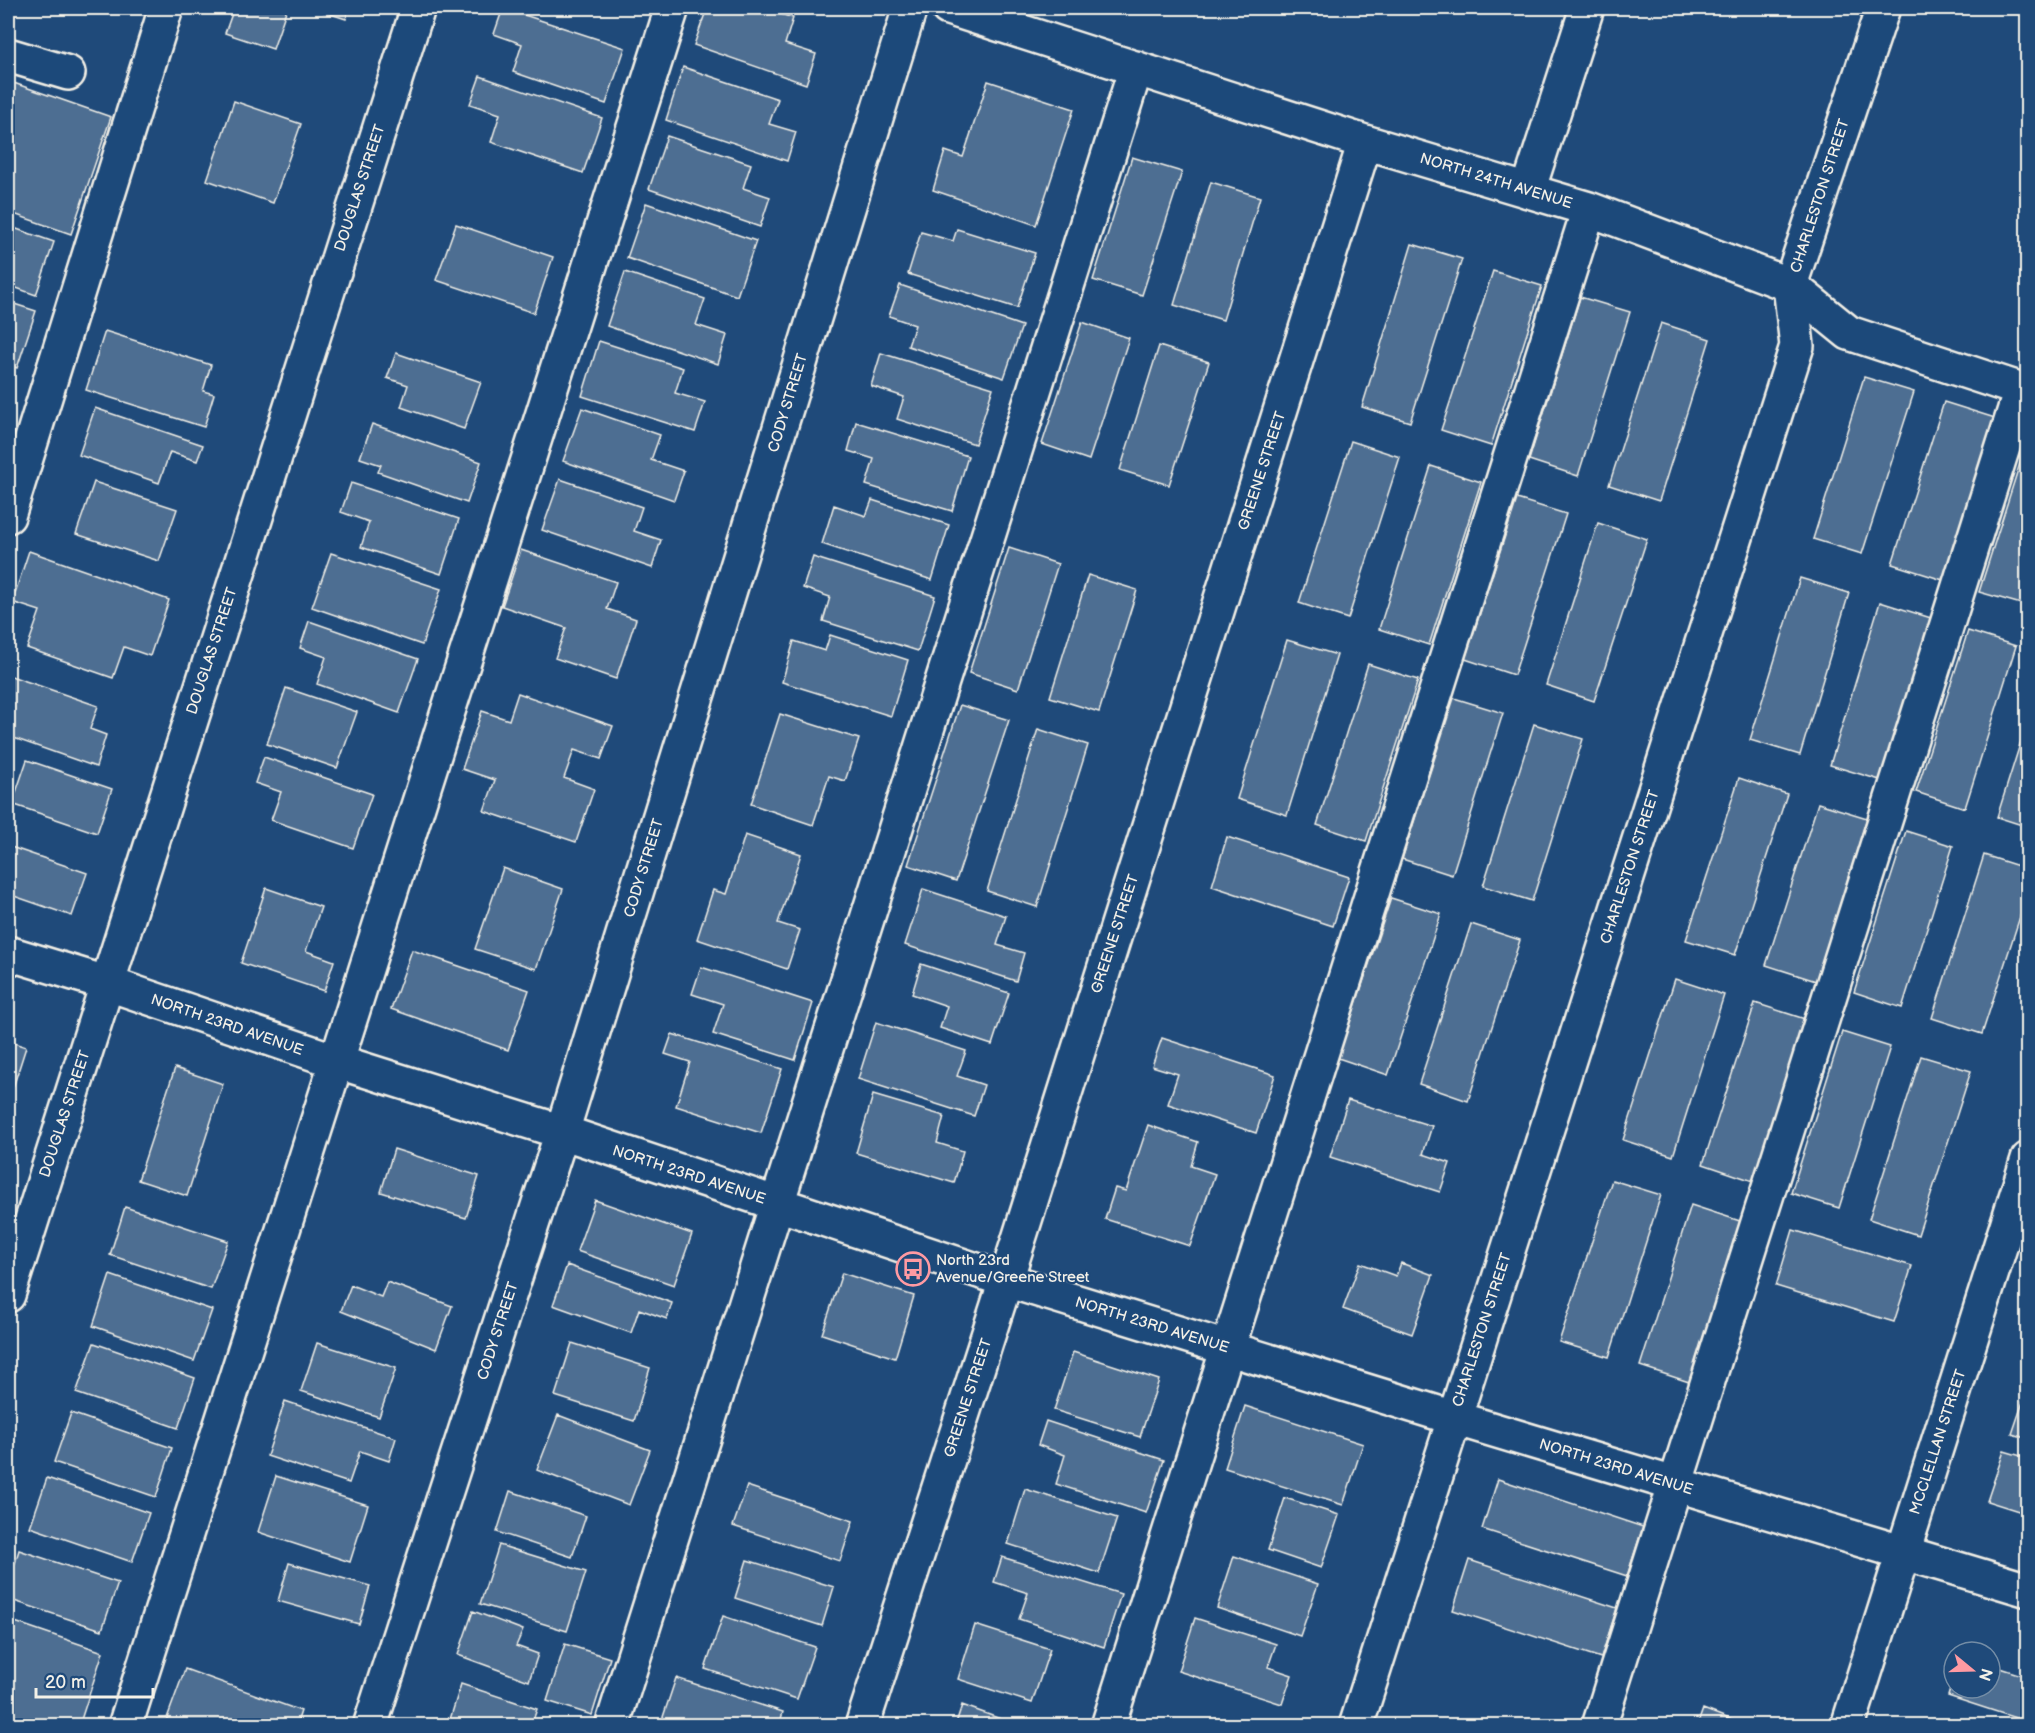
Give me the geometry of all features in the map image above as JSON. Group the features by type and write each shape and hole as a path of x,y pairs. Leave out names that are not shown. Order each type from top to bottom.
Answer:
{"street":[{"path":"8,516 166,8"},
{"name":"DOUGLAS STREET","path":"8,1295 418,8"},
{"path":"125,1725 672,8"},
{"name":"CODY STREET","path":"370,1725 562,1132 910,8"},
{"name":"NORTH 24TH AVENUE","path":"948,8 1365,142 1589,209 1790,285 1849,333 2024,391"},
{"path":"1528,191 1587,8"},
{"name":"CHARLESTON STREET","path":"1356,1725 1797,346 1790,285 1883,8"},
{"path":"8,55 68,73"},
{"path":"612,1725 1136,68"},
{"name":"GREENE STREET","path":"862,1725 1006,1280 1365,142"},
{"path":"1108,1725 1589,209"},
{"path":"1599,1725 2024,391"},
{"name":"NORTH 23RD AVENUE","path":"8,952 336,1061 562,1132 1006,1280 1454,1418 2028,1590"},
{"name":"MCCLELLAN STREET","path":"1848,1725 2028,1159"}],"building":[{"path":"234,8 287,8 273,49 225,33"},
{"path":"312,8 349,8 346,19"},
{"path":"503,8 625,48 606,104 513,72 522,44 494,34"},
{"path":"707,8 762,8 793,18 785,44 816,54 806,84 694,45"},
{"path":"683,67 778,99 769,124 796,132 787,161 666,120"},
{"path":"480,76 602,118 583,173 491,142 500,114 470,104"},
{"path":"8,81 111,117 71,234 8,212"},
{"path":"988,81 1074,109 1036,225 933,190 945,151 963,157"},
{"path":"234,101 301,124 273,203 207,180"},
{"path":"667,136 751,164 743,188 770,197 760,227 649,189"},
{"path":"1132,157 1182,172 1142,295 1093,280"},
{"path":"1211,182 1260,197 1223,320 1174,305"},
{"path":"646,203 756,241 737,296 627,258"},
{"path":"456,224 553,257 534,313 436,280"},
{"path":"8,226 54,242 36,295 8,285"},
{"path":"957,229 1035,253 1017,308 908,274 921,232 953,241"},
{"path":"1412,244 1462,259 1410,422 1362,407"},
{"path":"1493,271 1542,286 1491,446 1441,430"},
{"path":"625,272 705,299 696,325 727,335 718,364 607,326"},
{"path":"900,285 1022,326 1004,378 908,346 915,325 889,316"},
{"path":"1580,297 1630,312 1578,476 1529,460"},
{"path":"8,302 36,311 17,368 8,365"},
{"path":"1082,322 1129,338 1089,460 1042,444"},
{"path":"1661,323 1710,339 1659,501 1609,485"},
{"path":"105,331 211,365 203,391 214,394 204,427 86,390"},
{"path":"599,341 683,368 675,393 705,402 695,432 582,396"},
{"path":"1159,346 1209,362 1169,485 1120,470"},
{"path":"396,353 481,382 464,429 401,407 408,385 387,378"},
{"path":"881,353 993,388 975,444 897,419 904,397 871,386"},
{"path":"1864,377 1914,392 1862,554 1813,539"},
{"path":"1944,402 1995,418 1943,580 1892,564"},
{"path":"95,408 203,445 197,461 170,452 159,483 79,455"},
{"path":"582,408 660,435 651,460 684,471 674,500 563,461"},
{"path":"856,422 968,456 952,511 866,485 874,459 848,451"},
{"path":"372,424 481,462 467,503 378,472 381,465 360,458"},
{"path":"2028,438 2028,606 1979,592"},
{"path":"1351,441 1400,457 1348,619 1299,603"},
{"path":"1431,466 1481,482 1429,645 1379,629"},
{"path":"560,479 642,507 634,531 661,540 652,568 542,530"},
{"path":"94,482 177,509 159,561 76,534"},
{"path":"351,483 459,519 441,574 361,547 369,522 341,512"},
{"path":"1517,499 1566,514 1514,675 1465,659"},
{"path":"872,500 949,525 932,580 822,544 834,505 866,516"},
{"path":"1598,523 1647,539 1594,701 1546,685"},
{"path":"1009,548 1058,564 1018,689 969,673"},
{"path":"521,550 616,582 607,609 636,619 616,679 555,658 566,628 502,606"},
{"path":"29,551 169,600 150,656 124,647 113,678 27,648 40,611 12,602"},
{"path":"331,553 441,589 422,645 312,607"},
{"path":"813,557 935,596 918,651 823,621 830,597 803,588"},
{"path":"1088,575 1137,590 1099,712 1050,697"},
{"path":"1800,578 1849,593 1800,755 1750,740"},
{"path":"1880,602 1931,618 1880,780 1830,765"},
{"path":"309,621 418,659 399,713 317,684 326,657 300,648"},
{"path":"1968,631 2016,646 1965,808 1916,792"},
{"path":"830,635 908,660 891,716 782,682 794,641 825,651"},
{"path":"1287,640 1337,655 1287,815 1237,799"},
{"path":"1368,664 1418,680 1366,841 1317,825"},
{"path":"8,675 98,706 90,729 106,735 96,767 8,736"},
{"path":"286,688 357,712 337,768 267,744"},
{"path":"518,693 613,726 601,759 574,750 564,778 594,789 576,842 484,811 495,780 462,769 482,711 509,720"},
{"path":"1454,698 1503,713 1452,875 1402,859"},
{"path":"960,705 1009,720 956,881 908,865"},
{"path":"780,714 859,739 845,781 829,776 813,825 751,804"},
{"path":"2028,719 2028,827 1997,817"},
{"path":"1534,724 1583,739 1532,901 1483,886"},
{"path":"1038,729 1088,745 1037,907 987,891"},
{"path":"264,757 372,794 353,848 271,820 281,792 255,783"},
{"path":"27,760 112,789 97,833 12,804"},
{"path":"1739,778 1787,794 1735,955 1686,940"},
{"path":"1818,803 1867,818 1816,981 1766,965"},
{"path":"1906,831 1953,846 1902,1008 1854,992"},
{"path":"745,835 801,854 778,923 800,930 787,969 697,939 713,890 726,894"},
{"path":"1227,837 1349,877 1333,926 1212,886"},
{"path":"8,846 87,873 72,916 8,894"},
{"path":"1984,855 2028,869 2028,892 1982,1034 1932,1018"},
{"path":"503,868 563,889 536,969 475,949"},
{"path":"266,888 321,907 306,951 334,961 324,991 241,963"},
{"path":"923,889 1006,916 997,945 1024,953 1016,981 905,945"},
{"path":"1391,898 1441,914 1388,1075 1338,1058"},
{"path":"1471,924 1520,940 1468,1101 1419,1084"},
{"path":"412,950 529,990 508,1050 391,1009"},
{"path":"921,964 1009,993 992,1045 940,1028 947,1006 912,994"},
{"path":"701,967 813,1003 795,1060 713,1034 723,1004 692,994"},
{"path":"1675,979 1724,995 1673,1156 1623,1140"},
{"path":"1755,1003 1805,1019 1753,1181 1703,1164"},
{"path":"876,1022 966,1051 957,1076 984,1085 974,1116 858,1079"},
{"path":"1842,1032 1890,1047 1839,1208 1791,1193"},
{"path":"672,1034 782,1069 761,1133 676,1106 690,1062 665,1054"},
{"path":"1162,1038 1275,1075 1256,1133 1168,1104 1178,1074 1152,1066"},
{"path":"8,1041 26,1047 8,1103"},
{"path":"1921,1056 1971,1071 1918,1235 1869,1219"},
{"path":"175,1068 223,1084 187,1196 138,1180"},
{"path":"873,1095 944,1116 937,1143 963,1151 954,1183 856,1153"},
{"path":"1348,1100 1432,1126 1423,1154 1450,1163 1440,1192 1330,1157"},
{"path":"1148,1125 1198,1142 1191,1166 1215,1174 1190,1246 1105,1219 1115,1188 1126,1191"},
{"path":"394,1149 479,1176 466,1218 381,1192"},
{"path":"1612,1180 1661,1195 1609,1357 1559,1342"},
{"path":"595,1200 692,1234 674,1285 577,1251"},
{"path":"1691,1205 1740,1221 1689,1382 1640,1366"},
{"path":"125,1207 228,1241 211,1289 110,1255"},
{"path":"1793,1230 1912,1266 1894,1322 1776,1286"},
{"path":"1360,1263 1396,1276 1401,1263 1433,1275 1412,1334 1343,1309"},
{"path":"567,1265 672,1303 667,1319 639,1309 631,1333 553,1305"},
{"path":"842,1273 914,1296 895,1358 822,1334"},
{"path":"110,1275 212,1310 194,1361 93,1326"},
{"path":"387,1282 452,1306 436,1349 341,1311 351,1285 381,1297"},
{"path":"94,1343 195,1378 178,1428 76,1393"},
{"path":"317,1343 396,1368 379,1417 301,1391"},
{"path":"572,1343 650,1368 634,1421 555,1396"},
{"path":"1073,1352 1159,1380 1140,1437 1054,1410"},
{"path":"2028,1387 2028,1439 2012,1434"},
{"path":"285,1401 396,1438 389,1461 360,1451 349,1483 267,1456"},
{"path":"1245,1406 1363,1444 1343,1505 1225,1468"},
{"path":"71,1413 172,1448 156,1497 54,1462"},
{"path":"558,1415 650,1450 629,1505 537,1470"},
{"path":"1046,1421 1164,1460 1146,1513 1056,1484 1065,1455 1038,1445"},
{"path":"2004,1451 2028,1458 2028,1514 1987,1501"},
{"path":"276,1476 368,1505 350,1562 258,1532"},
{"path":"47,1478 149,1513 132,1562 30,1527"},
{"path":"1498,1479 1643,1527 1627,1576 1482,1529"},
{"path":"747,1486 853,1521 840,1561 733,1526"},
{"path":"1025,1489 1117,1518 1099,1573 1008,1544"},
{"path":"510,1491 586,1516 572,1557 497,1532"},
{"path":"1285,1498 1339,1515 1321,1568 1268,1550"},
{"path":"499,1545 586,1572 567,1631 480,1604"},
{"path":"19,1550 118,1583 102,1630 8,1599 8,1586"},
{"path":"1234,1556 1318,1584 1300,1636 1217,1608"},
{"path":"1002,1557 1121,1594 1104,1647 1019,1619 1028,1593 994,1582"},
{"path":"747,1560 834,1587 822,1626 735,1598"},
{"path":"1469,1560 1617,1608 1601,1658 1453,1610"},
{"path":"289,1563 370,1586 359,1624 278,1601"},
{"path":"473,1611 523,1630 516,1646 538,1654 529,1681 458,1655"},
{"path":"723,1616 815,1647 797,1699 705,1669"},
{"path":"1195,1618 1276,1644 1268,1667 1292,1675 1282,1704 1178,1671"},
{"path":"12,1621 103,1652 79,1726 8,1726 8,1635"},
{"path":"975,1625 1050,1649 1032,1703 958,1679"},
{"path":"565,1644 610,1658 592,1715 547,1701"},
{"path":"185,1669 301,1711 296,1726 178,1726 166,1721"},
{"path":"2002,1669 2028,1677 2028,1722 1960,1700 2002,1700"},
{"path":"676,1678 783,1712 779,1726 660,1726"},
{"path":"461,1684 537,1709 531,1726 448,1726"},
{"path":"962,1705 1020,1726 955,1726"},
{"path":"1703,1709 1748,1726 1697,1726"}],"place":[{"name":"North 23rd Avenue/Greene Street","path":"913,1269"}]}
